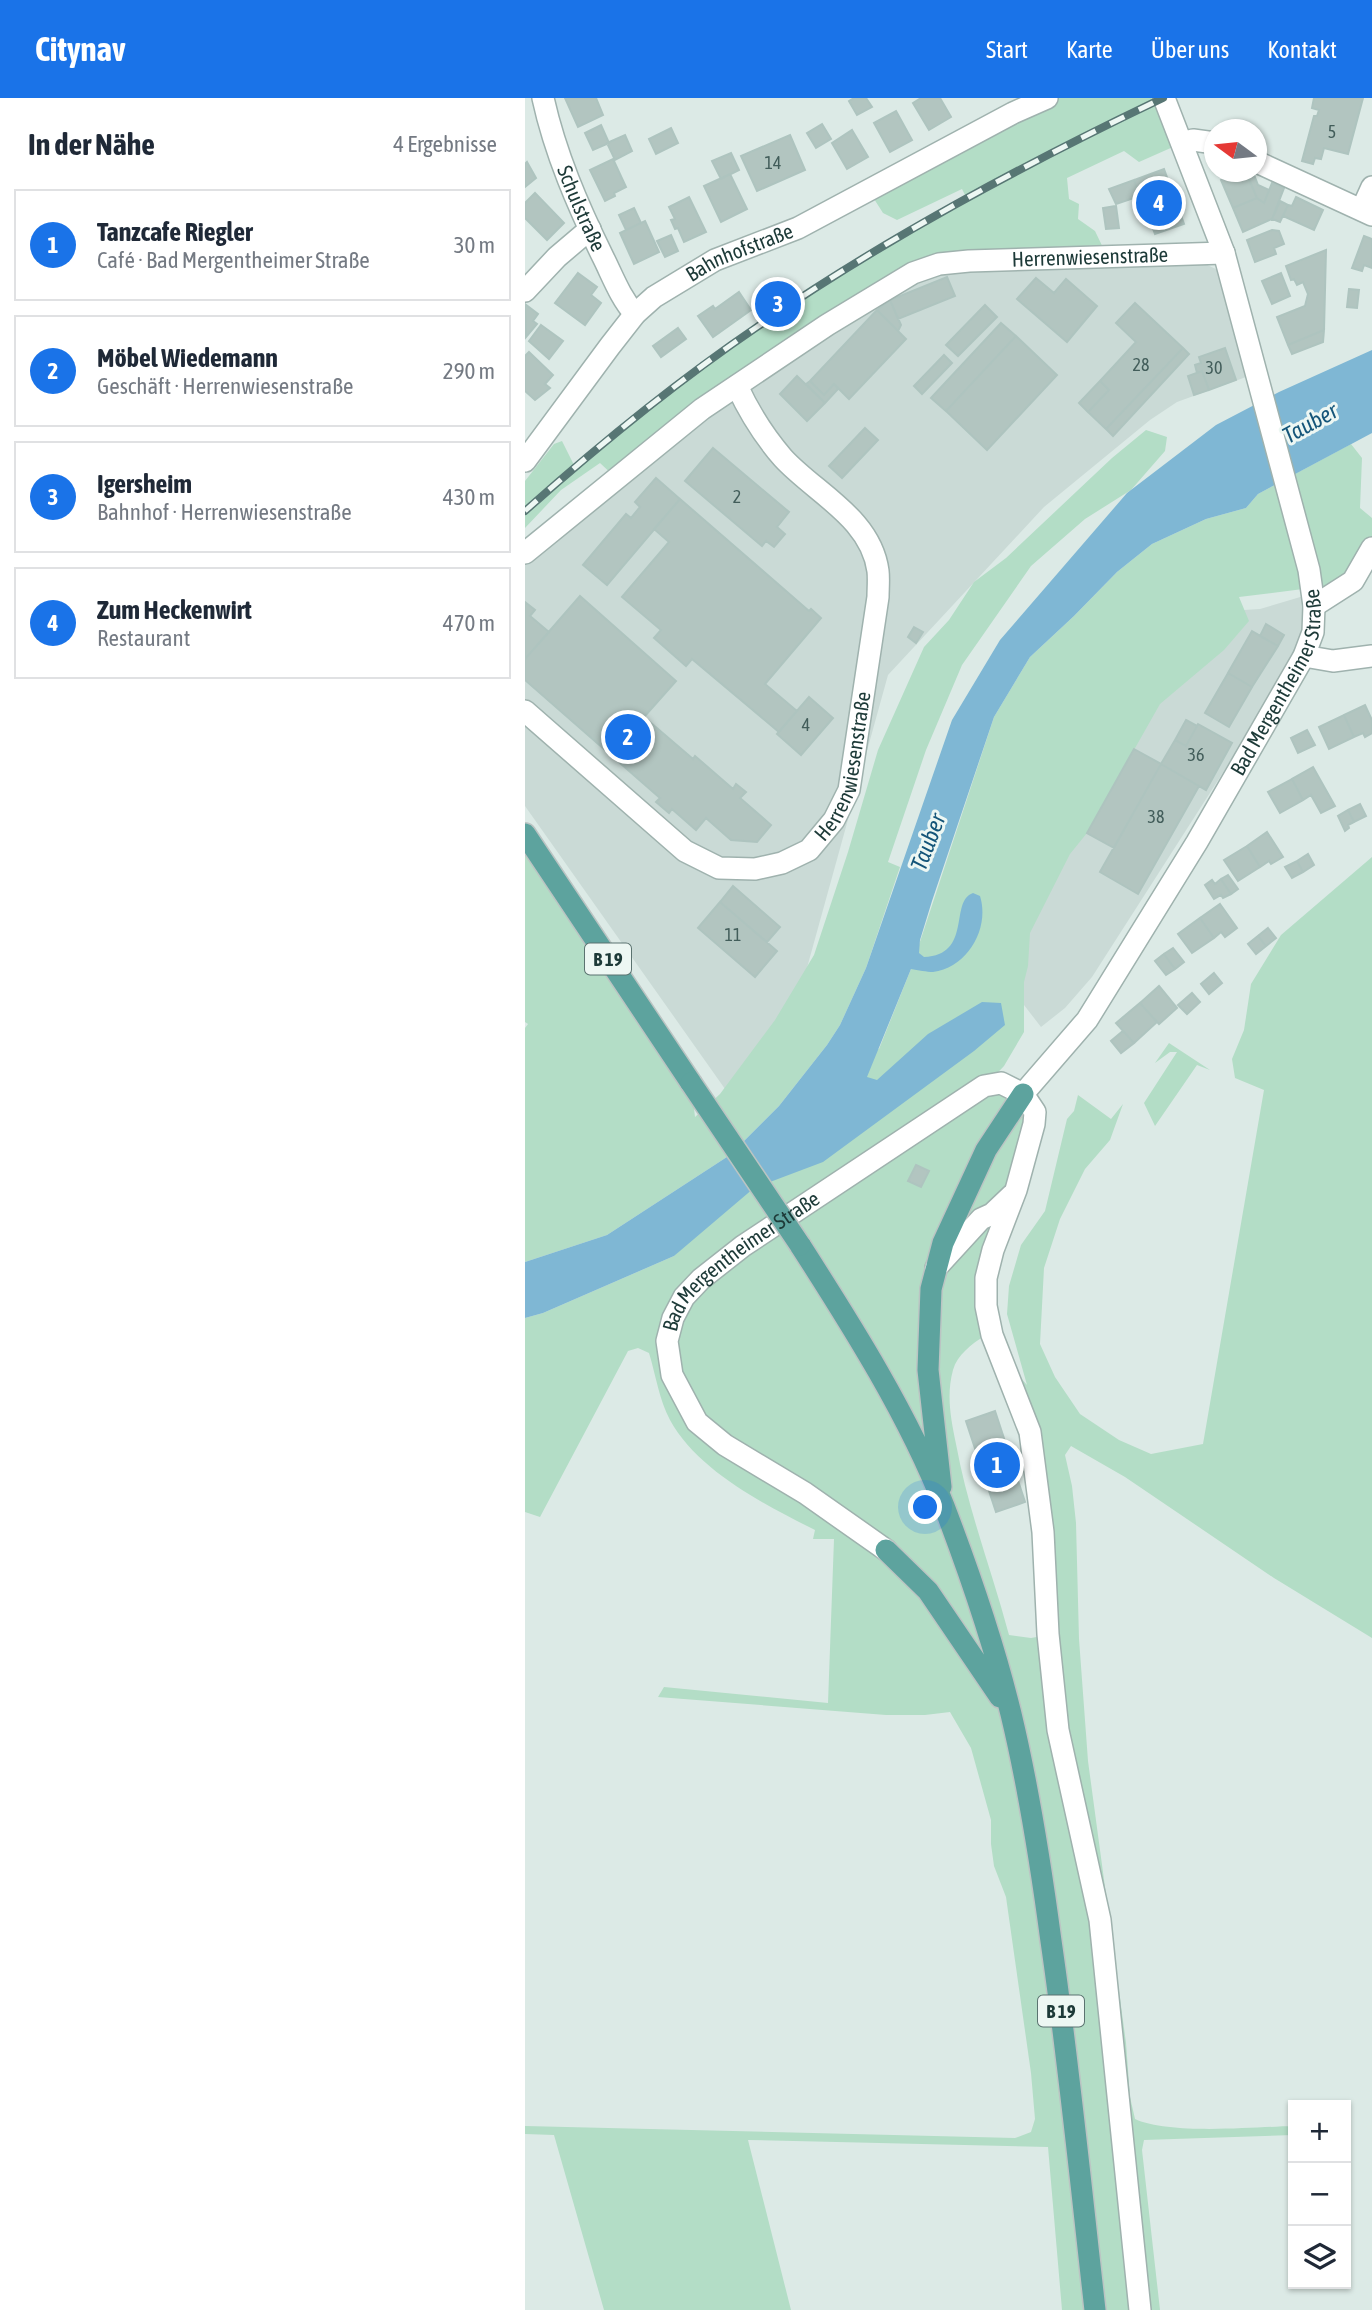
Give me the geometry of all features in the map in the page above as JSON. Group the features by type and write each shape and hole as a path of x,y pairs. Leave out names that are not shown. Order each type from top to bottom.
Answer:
{"main road":[{"name":"B 19","path":"525,835 800,1245 877,1371 943,1503 986,1625 1011,1715 1040,1859 1095,2310"},
{"path":"943,1503 928,1370 931,1289 943,1243 986,1150 1023,1094"},
{"path":"885,1550 928,1591 1011,1715"}],"street":[{"name":"Schulstraße","path":"543,98 551,135 590,229 625,303 635,314"},
{"name":"Bahnhofstraße","path":"525,461 635,314 654,298 715,260 798,228 1010,106 1047,98"},
{"name":"Bad Mergentheimer Straße","path":"885,1550 806,1493 725,1445 698,1422 672,1375 667,1341 673,1318 684,1297 701,1279 743,1246 984,1086 1001,1083 1023,1094 1087,1020 1197,842 1304,656 1313,632 1314,606 1309,570 1224,253 1164,98"},
{"path":"1182,144 1193,140 1204,142"},
{"path":"1267,167 1367,212 1372,187"},
{"path":"525,291 557,257 590,229"},
{"name":"Herrenwiesenstraße","path":"525,553 702,409 886,287 913,273 939,264 1038,258 1224,253"},
{"name":"Herrenwiesenstraße","path":"525,711 685,850 719,868 755,869 782,863 809,850 834,820 849,790 878,597 877,569 863,534 852,519 784,459 750,415 737,386"},
{"path":"1314,606 1353,581 1372,548"},
{"path":"1304,656 1333,661 1372,656"},
{"path":"1023,1094 1035,1112 1034,1125 1016,1190 988,1268 986,1306 992,1335 1030,1433 1043,1532 1048,1634 1058,1730 1100,1920 1140,2310"},
{"path":"936,1268 981,1219 992,1214 1016,1190"}],"shaded area":[{"path":"1203,263 1218,270 1246,377 1177,402 1150,420 1044,507 888,675 800,993 730,1096 525,806 525,564 702,419 801,351 917,281 942,273 969,270"},
{"path":"1307,595 1305,619 1298,645 1256,721 1092,977 1065,1008 1041,1027 1024,1005 1018,972 1021,944 1118,753 1228,611 1260,609"}],"green space":[{"path":"1047,98 1164,98 1182,143 1139,162 1124,151 1067,178 1069,199 1079,204 1078,219 1095,231 1107,256 913,273 616,478 600,463 561,490 525,528 525,481 554,444 562,441 575,467 687,378 757,327 860,260 966,197 962,189 897,220 883,213 869,191"},
{"path":"1146,430 1167,437 1165,451 1131,490 1085,519 1031,566 962,665 926,750 888,862 900,867 866,968 840,1025 827,1045 779,1106 730,1155 607,1235 525,1262 525,1028 528,1024 525,1022 525,834 691,1083 695,1117 720,1094 775,1020 814,955 878,750 924,647 949,620 974,582 1006,558 1112,458"},
{"path":"1351,444 1362,458 1360,508 1372,518 1372,548 1314,606 1303,589 1239,597 1249,621 1224,650 1160,704 1087,833 1070,854 1030,933 1024,982 1024,1032 1004,1066 985,1086 1035,1112 993,1250 984,1336 958,1359 953,1370 950,1398 961,1469 1009,1635 1031,1638 1048,1635 1030,1433 998,1352 1027,1385 1007,1314 1009,1286 1021,1245 1045,1211 1067,1119 1074,1111 1078,1095 1111,1119 1123,1104 1110,1140 1085,1169 1060,1219 1044,1268 1040,1344 1055,1377 1080,1414 1119,1440 1151,1454 1203,1444 1264,1090 1235,1078 1232,1059 1244,1030 1251,984 1281,935 1372,857 1372,1638 1274,1578 1125,1477 1071,1446 1065,1455 1076,1523 1079,1639 1088,1761 1135,2119 1150,2124 1190,2129 1288,2126 1288,2135 1144,2140 1142,2150 1160,2310 1062,2310 1048,2147 748,2140 791,2310 604,2310 554,2135 525,2134 525,2126 1015,2138 1031,2132 1035,2119 1006,1897 994,1866 991,1820 971,1748 950,1712 886,1715 658,1697 664,1687 828,1703 834,1539 813,1539 815,1530 734,1485 697,1455 682,1438 666,1412 649,1353 638,1348 628,1351 540,1517 525,1512 525,1318 543,1313 674,1256 867,1051 879,1049 911,969 994,717 1030,657 1117,572 1152,544 1206,519 1246,508 1258,494"},
{"path":"1169,1043 1210,1070 1197,1065 1155,1126 1144,1103 1177,1052 1170,1052 1155,1063"}],"water":[{"name":"Tauber","path":"1372,350 1372,433 1258,494 1246,508 1206,519 1152,544 1117,572 1030,657 994,717 932,901 920,940 919,953 924,957 939,954 949,947 955,938 962,906 966,898 973,893 980,896 982,908 979,933 957,963 933,972 911,969 867,1077 877,1080 928,1034 982,1002 1001,1003 1005,1025 974,1051 823,1162 754,1188 674,1256 543,1313 525,1318 525,1262 607,1235 730,1155 779,1106 827,1045 840,1025 866,968 952,720 1000,640 1127,493 1216,425 1279,392"}],"building":[{"path":"565,98 596,98 603,115 578,127"},
{"path":"866,98 872,107 857,115 849,101"},
{"path":"921,98 940,98 951,117 929,130 913,103"},
{"path":"1314,98 1363,98 1348,154 1324,148 1321,159 1315,158 1313,164 1302,161 1314,116 1317,116 1319,110 1312,108"},
{"path":"896,111 912,140 890,152 874,123"},
{"path":"822,124 831,139 816,148 807,133"},
{"path":"601,125 609,143 593,150 585,133"},
{"path":"671,128 678,143 656,154 649,139"},
{"path":"852,130 868,157 847,169 832,143"},
{"path":"625,135 632,151 615,160 607,143"},
{"path":"790,135 805,170 757,191 741,156"},
{"path":"731,153 739,170 721,179 712,161"},
{"path":"613,159 626,187 605,201 590,170"},
{"path":"527,162 536,178 525,187 525,164"},
{"path":"1164,169 1184,224 1155,234 1149,218 1144,220 1142,212 1145,210 1134,180"},
{"path":"730,174 747,209 721,222 704,186"},
{"path":"1134,180 1140,196 1116,204 1109,189"},
{"path":"1222,182 1250,182 1257,198 1233,208"},
{"path":"1250,182 1257,182 1269,190 1264,203 1257,198"},
{"path":"1272,183 1284,188 1272,219 1243,232 1233,208 1257,198 1264,203"},
{"path":"535,193 564,223 547,240 525,218 525,203"},
{"path":"689,197 706,232 684,242 671,220 675,219 669,207"},
{"path":"1296,197 1323,210 1314,230 1283,216"},
{"path":"1280,201 1288,205 1280,222 1272,219"},
{"path":"1116,206 1119,228 1106,229 1103,208"},
{"path":"634,208 641,223 626,230 619,215"},
{"path":"645,221 659,252 634,264 620,233"},
{"path":"1272,230 1279,231 1284,244 1274,248 1276,254 1255,262 1247,240"},
{"path":"671,235 678,251 665,257 657,241"},
{"path":"1364,236 1372,239 1372,268 1364,265 1362,271 1352,268"},
{"path":"1326,250 1324,330 1288,345 1277,317 1305,306 1308,294 1303,282 1297,285 1294,279 1291,280 1286,266"},
{"path":"578,273 597,287 591,295 601,303 585,325 555,303"},
{"path":"1281,273 1290,296 1272,304 1262,281"},
{"path":"947,277 955,296 898,319 890,300"},
{"path":"1036,278 1054,293 1066,279 1097,306 1067,342 1017,299"},
{"path":"1349,289 1359,290 1357,308 1347,307"},
{"path":"739,292 751,310 713,337 698,316 713,306 715,309"},
{"path":"890,300 901,325 898,331 877,310"},
{"path":"1135,303 1183,348 1106,429 1088,412 1109,390 1100,381 1136,342 1116,323"},
{"path":"525,304 538,314 533,321 537,324 526,337"},
{"path":"985,305 997,317 958,356 946,345"},
{"path":"877,310 906,339 849,399 834,384 824,395 810,381"},
{"path":"1001,323 1016,336 946,411 931,398"},
{"path":"541,325 563,341 549,359 529,341"},
{"path":"678,328 686,339 661,357 653,346"},
{"path":"1324,330 1323,342 1292,354 1288,345"},
{"path":"1016,336 1057,375 987,450 946,411"},
{"path":"1183,348 1189,354 1113,436 1106,429"},
{"path":"1225,348 1236,380 1209,390 1202,371 1197,373 1195,365 1201,363 1199,357"},
{"path":"529,352 553,375 545,384 550,388 535,400 525,391 525,356"},
{"path":"944,355 952,363 922,394 914,386"},
{"path":"1202,371 1209,390 1194,395 1188,376"},
{"path":"797,376 825,403 807,421 780,394"},
{"path":"810,381 824,395 834,384 838,389 825,403 806,384"},
{"path":"1100,381 1109,390 1088,412 1079,403"},
{"path":"865,428 878,440 842,478 829,466"},
{"path":"713,448 789,512 777,527 785,534 774,547 766,541 762,546 685,481"},
{"path":"656,478 680,499 607,585 583,565 626,514 631,518 640,507 635,502"},
{"path":"680,499 809,611 811,609 821,618 765,684 797,711 779,732 692,659 686,666 654,638 661,630 622,597 669,542 654,529"},
{"path":"580,596 676,681 644,717 733,789 736,784 746,792 740,798 771,825 757,842 731,840 706,818 696,830 672,809 669,813 656,802 660,798 525,680 525,659"},
{"path":"525,602 535,610 530,616 549,632 525,659"},
{"path":"1266,624 1284,635 1278,646 1260,636"},
{"path":"914,627 923,632 916,643 908,637"},
{"path":"1252,631 1278,646 1252,687 1228,673"},
{"path":"1228,673 1252,687 1229,727 1205,713"},
{"path":"809,697 833,718 801,755 777,734"},
{"path":"1365,705 1372,720 1372,733 1365,737 1363,733 1354,737 1344,715"},
{"path":"1344,715 1354,737 1329,749 1319,727"},
{"path":"1186,720 1197,726 1186,746 1175,740"},
{"path":"1198,724 1232,743 1206,790 1161,764 1175,740 1186,746"},
{"path":"1307,730 1315,745 1298,753 1291,738"},
{"path":"1134,749 1161,764 1114,848 1087,833"},
{"path":"1161,764 1199,786 1138,894 1100,872"},
{"path":"1313,767 1335,806 1321,813 1311,795 1303,800 1292,779"},
{"path":"1292,779 1303,800 1280,813 1268,792"},
{"path":"1360,804 1366,816 1354,822 1348,810"},
{"path":"1348,810 1354,822 1348,825 1349,828 1345,831 1338,816"},
{"path":"1267,832 1283,857 1260,867 1247,846"},
{"path":"1247,846 1260,867 1238,881 1224,860"},
{"path":"1308,854 1314,865 1303,872 1297,861"},
{"path":"1297,861 1303,872 1292,878 1285,867"},
{"path":"1228,875 1238,889 1231,894 1221,879"},
{"path":"1221,879 1231,894 1214,899 1205,885 1212,880 1215,884"},
{"path":"733,886 780,927 767,942 720,902"},
{"path":"720,902 777,951 755,977 698,928"},
{"path":"1220,904 1237,928 1225,937 1221,932 1214,938 1200,918"},
{"path":"1200,918 1214,938 1192,953 1178,934"},
{"path":"1268,928 1276,938 1266,946 1258,936"},
{"path":"1258,936 1266,946 1256,954 1248,944"},
{"path":"1173,948 1184,962 1175,969 1164,954"},
{"path":"1164,954 1175,969 1166,975 1155,961"},
{"path":"1214,973 1222,983 1209,994 1201,984"},
{"path":"1159,986 1177,1008 1159,1024 1140,1003"},
{"path":"1192,993 1200,1002 1187,1014 1178,1005"},
{"path":"1140,1003 1157,1022 1134,1043 1116,1023"},
{"path":"1123,1031 1134,1043 1121,1053 1111,1041"},
{"path":"916,1165 929,1171 921,1187 908,1181"},
{"path":"995,1411 1025,1502 996,1512 966,1421"}],"railway":[{"path":"525,511 668,392 806,294 956,204 1163,98"}],"place":[{"name":"Zum Heckenwirt","path":"1159,203"},
{"name":"Igersheim","path":"778,304"},
{"name":"Möbel Wiedemann","path":"628,737"},
{"name":"Tanzcafe Riegler","path":"997,1465"}]}
